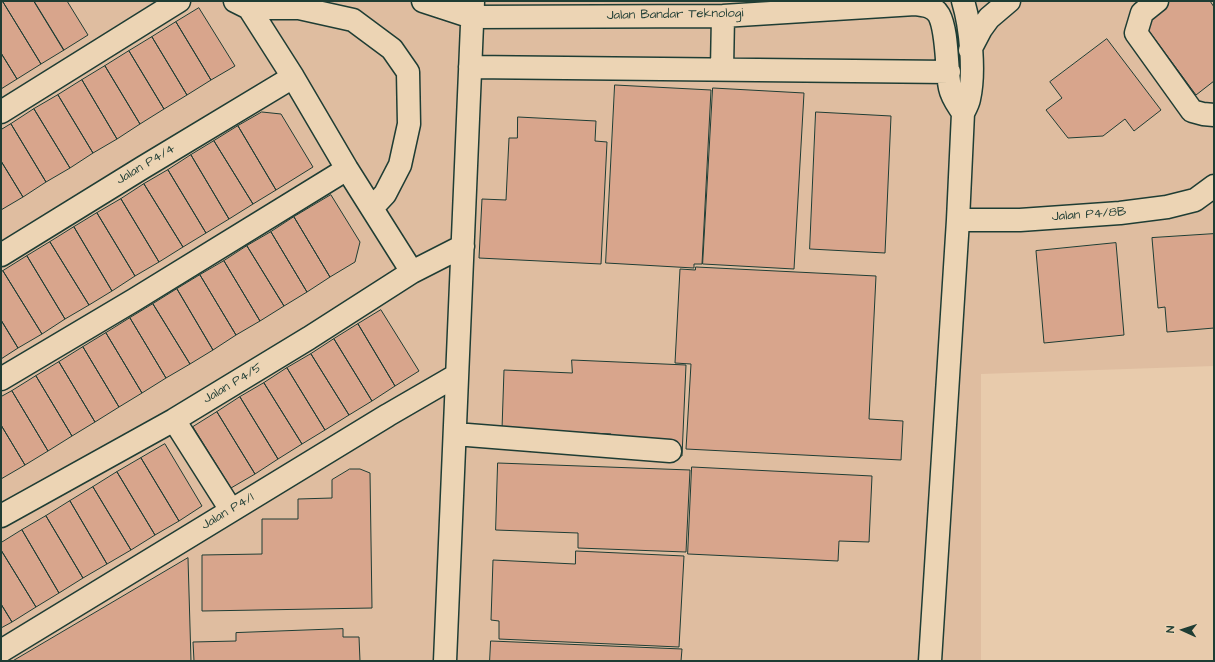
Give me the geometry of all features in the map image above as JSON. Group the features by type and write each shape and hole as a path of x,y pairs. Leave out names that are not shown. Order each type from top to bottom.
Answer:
{"street":[{"path":"1,112 179,1"},
{"name":"Jalan Bandar Teknologi","path":"423,1 473,9 723,16 915,4 934,7"},
{"path":"930,661 958,220 963,113 969,100 972,79 969,21 964,1 934,7 943,29 950,88 954,100 963,113"},
{"path":"970,50 981,29 989,18 1009,1"},
{"path":"1157,1 1142,13 1136,33 1192,111 1214,115"},
{"path":"242,5 293,77 347,169 412,272"},
{"path":"242,5 299,8 353,20 392,49 408,72 409,124 400,165 386,194 372,208"},
{"path":"445,661 473,9"},
{"path":"722,69 723,16"},
{"path":"470,67 949,72"},
{"name":"Jalan P4/4","path":"1,256 149,163 293,77"},
{"path":"1,379 134,300 347,169"},
{"name":"Jalan P4/8B","path":"958,220 1020,220 1167,208 1195,200 1214,186"},
{"name":"Jalan P4/5","path":"1,516 174,420 309,338 412,272 462,246"},
{"name":"Jalan P4/1","path":"1,651 231,510 457,375"},
{"path":"174,420 231,510"},
{"path":"454,434 670,450"}],"shaded area":[{"path":"1,1 1214,1 1214,366 981,374 981,661 1,661"}],"building":[{"path":"34,1 64,50 41,64 3,2"},
{"path":"34,1 67,1 88,35 64,50"},
{"path":"1158,1 1210,1 1214,7 1214,81 1196,95 1138,16"},
{"path":"3,2 41,64 17,79 1,53 1,3"},
{"path":"199,8 235,66 211,80 176,22"},
{"path":"176,22 211,80 187,95 152,37"},
{"path":"152,37 187,95 164,109 129,51"},
{"path":"1107,39 1161,110 1134,131 1125,119 1103,136 1068,138 1046,110 1062,98 1050,82"},
{"path":"129,51 164,109 140,124 105,66"},
{"path":"1,53 17,79 1,89"},
{"path":"105,66 140,124 117,139 82,80"},
{"path":"82,80 117,139 93,153 58,95"},
{"path":"615,85 711,90 702,264 694,264 694,268 606,263"},
{"path":"713,88 804,93 794,269 703,264"},
{"path":"58,95 93,153 70,168 34,109"},
{"path":"34,109 70,168 46,182 11,124"},
{"path":"262,112 281,114 313,167 276,190 238,126"},
{"path":"816,112 891,116 885,253 810,249"},
{"path":"518,117 596,121 595,141 607,142 601,264 479,258 482,199 506,200 509,138 517,138"},
{"path":"11,124 46,182 23,197 1,161 1,130"},
{"path":"238,126 276,190 253,204 214,141"},
{"path":"214,141 253,204 229,219 191,155"},
{"path":"191,155 229,219 206,233 168,170"},
{"path":"1,161 23,197 1,210"},
{"path":"168,170 206,233 183,247 144,184"},
{"path":"144,184 183,247 159,262 121,199"},
{"path":"331,195 360,242 355,262 330,277 294,217"},
{"path":"121,199 159,262 135,276 97,213"},
{"path":"97,213 135,276 112,291 74,227"},
{"path":"294,217 330,277 307,292 271,232"},
{"path":"74,227 112,291 89,305 50,242"},
{"path":"271,232 307,292 284,306 247,246"},
{"path":"1214,234 1214,328 1167,332 1165,307 1158,308 1152,238"},
{"path":"50,242 89,305 65,319 27,256"},
{"path":"1116,243 1124,335 1044,343 1036,251"},
{"path":"247,246 284,306 260,321 224,261"},
{"path":"27,256 65,319 42,334 3,271"},
{"path":"224,261 260,321 236,335 200,275"},
{"path":"696,267 876,276 869,419 903,421 901,460 686,449 691,364 675,363 680,269 695,270"},
{"path":"3,271 42,334 18,348 1,320 1,272"},
{"path":"200,275 236,335 213,350 177,289"},
{"path":"177,289 213,350 190,364 153,304"},
{"path":"153,304 190,364 166,378 130,318"},
{"path":"381,310 419,371 395,386 358,324"},
{"path":"130,318 166,378 142,393 106,333"},
{"path":"1,320 18,348 1,359"},
{"path":"358,324 395,386 372,401 334,339"},
{"path":"106,333 142,393 119,407 83,347"},
{"path":"334,339 372,401 349,415 311,354"},
{"path":"83,347 119,407 95,422 59,362"},
{"path":"311,354 349,415 325,430 287,368"},
{"path":"572,360 686,365 682,456 610,453 611,434 502,429 504,370 572,373"},
{"path":"59,362 95,422 72,436 36,376"},
{"path":"287,368 325,430 302,444 264,383"},
{"path":"36,376 72,436 48,451 12,391"},
{"path":"264,383 302,444 278,459 240,397"},
{"path":"12,391 48,451 25,465 1,425 1,397"},
{"path":"240,397 278,459 255,474 217,412"},
{"path":"217,412 255,474 231,488 193,427"},
{"path":"1,425 25,465 1,479"},
{"path":"165,444 202,506 179,521 141,458"},
{"path":"141,458 179,521 155,535 117,472"},
{"path":"498,463 690,470 686,552 578,548 578,533 496,530"},
{"path":"692,467 872,476 869,542 839,541 838,561 688,554"},
{"path":"350,469 360,469 370,473 372,608 202,611 202,555 262,554 262,519 298,519 298,499 332,498 332,480"},
{"path":"117,472 155,535 131,550 93,487"},
{"path":"93,487 131,550 107,564 70,501"},
{"path":"70,501 107,564 83,578 46,516"},
{"path":"46,516 83,578 59,593 22,530"},
{"path":"22,530 59,593 36,607 1,550 1,543"},
{"path":"1,550 36,607 12,622 1,604"},
{"path":"576,551 684,556 679,647 499,639 499,621 491,620 493,560 575,564"},
{"path":"188,558 191,661 13,661"},
{"path":"1,604 12,622 1,628"},
{"path":"343,629 343,637 359,637 360,661 194,661 193,642 236,641 236,633"},
{"path":"491,641 682,649 681,661 490,661"}]}
